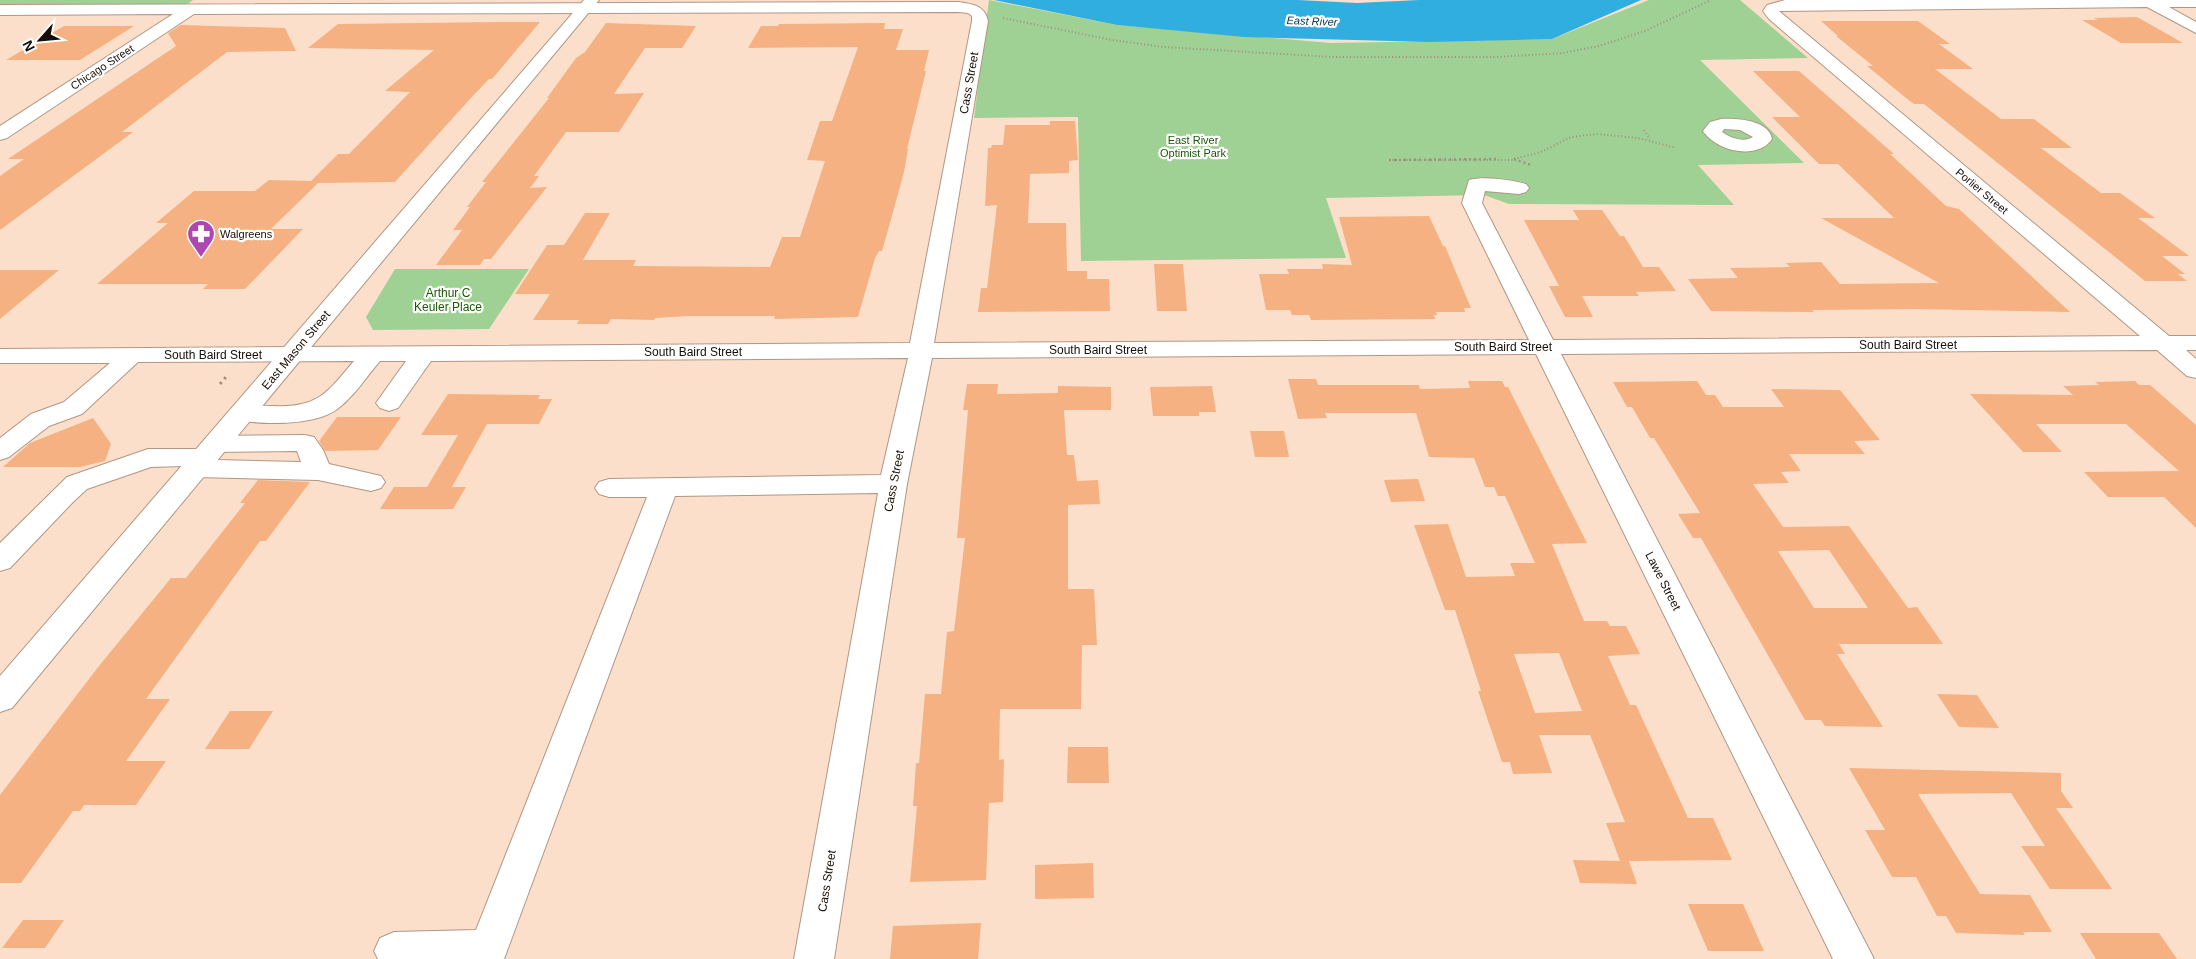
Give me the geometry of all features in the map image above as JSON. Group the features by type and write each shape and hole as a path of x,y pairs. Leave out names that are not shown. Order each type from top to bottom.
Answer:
{"street":[{"path":"2147,1 2196,2"},
{"path":"2147,1 2196,28"},
{"name":"Porlier Street","path":"2147,1 1799,5 1772,8 1771,13 2196,371"},
{"path":"0,10 197,5 589,4 958,7 976,13"},
{"name":"East Mason Street","path":"0,699 589,4"},
{"name":"Chicago Street","path":"0,134 197,5"},
{"name":"Cass Street","path":"814,959 893,484 921,350 976,13"},
{"name":"Lawe Street","path":"1518,188 1476,184 1472,203 1854,959"},
{"name":"South Baird Street","path":"0,356 2196,343"},
{"path":"242,413 297,414 311,412 325,406 373,354"},
{"path":"389,403 424,354"},
{"path":"0,451 40,420 73,408 86,399 132,355"},
{"path":"0,561 77,482 148,458 206,456 318,471 371,482"},
{"path":"609,488 893,484"},
{"path":"394,951 489,948 665,487"}],"path":[{"path":"976,13 1105,38 1164,47 1295,56 1487,58 1544,55 1599,46 1645,31 1711,0"},
{"path":"1644,130 1650,139"},
{"path":"1389,160 1514,159 1544,151 1570,137 1589,134 1611,134 1650,139 1676,148"},
{"path":"1514,159 1531,165"},
{"path":"1463,160 1465,164"}],"green space":[{"path":"0,0 193,0 185,6 0,7"},
{"name":"East River Optimist Park","path":"989,0 1117,25 1331,43 1552,39 1649,0 1740,0 1808,58 1700,60 1804,163 1698,165 1734,205 1509,204 1484,195 1326,198 1346,258 1081,261 1078,117 974,118"},
{"name":"Arthur C Keuler Place","path":"395,269 529,269 489,329 373,330 366,317"}],"water":[{"name":"East River","path":"994,0 1298,0 1357,3 1419,0 1641,0 1552,39 1429,42 1244,37 1117,25"}],"building":[{"path":"2137,17 2183,43 2121,43 2082,20 2098,20 2093,18"},
{"path":"1821,21 1918,21 1950,44 1939,44 1973,69 1935,69 2001,119 2034,119 2072,148 2041,148 2101,193 2120,193 2155,218 2138,218 2189,256 2162,256 2185,274 2178,274 2187,281 2145,281 1924,104 1914,104 1906,98 1867,66 1873,66 1836,36 1838,36"},
{"path":"540,22 492,79 489,79 470,99 395,182 318,183 271,229 303,229 245,289 203,289 208,284 97,284 168,223 156,223 194,191 255,191 269,180 311,181 338,154 349,154 410,92 385,91 434,50 308,48 338,24"},
{"path":"606,23 696,26 682,48 645,48 614,94 644,93 619,132 566,132 534,176 539,176 530,188 547,187 491,259 484,259 480,265 436,265 462,230 453,230 486,182 482,182 549,98 547,98 576,58 585,52"},
{"path":"885,23 884,29 903,29 896,50 929,50 924,71 926,71 907,149 904,172 882,251 879,251 875,258 858,317 774,319 775,316 689,316 655,318 654,320 611,319 608,324 577,324 579,320 533,320 550,294 515,294 547,245 564,245 585,213 610,213 583,260 636,260 633,266 770,267 782,237 800,237 825,161 807,160 820,121 832,121 858,47 748,48 761,26 778,26 779,24"},
{"path":"181,25 285,28 296,51 227,52 122,132 133,132 0,230 0,176 24,159 8,159 176,46 168,33"},
{"path":"64,26 134,26 80,60 6,60"},
{"path":"1753,71 1799,71 1894,154 1890,154 1946,206 1959,209 2070,312 1917,309 1812,310 1814,312 1711,311 1688,279 1738,278 1730,268 1790,267 1786,263 1821,262 1840,284 1939,283 1821,218 1894,218 1838,164 1819,164 1772,117 1800,117"},
{"path":"1050,121 1075,121 1078,160 1069,161 1069,173 1030,174 1028,223 1066,223 1067,271 1087,271 1087,279 1109,279 1110,311 978,312 981,288 987,288 997,205 985,206 988,148 991,148 992,145 1003,145 1005,125 1050,125"},
{"path":"1573,210 1602,210 1620,236 1624,236 1643,267 1659,267 1676,291 1636,292 1639,296 1582,296 1593,317 1565,317 1549,286 1559,286 1524,220 1579,220"},
{"path":"1429,216 1443,246 1445,246 1471,308 1464,308 1465,312 1436,312 1437,315 1434,315 1435,319 1311,320 1309,315 1292,315 1290,310 1266,310 1259,274 1289,274 1287,269 1323,269 1322,264 1352,265 1339,217"},
{"path":"1154,264 1183,264 1187,311 1157,311"},
{"path":"0,270 59,270 0,319"},
{"path":"1288,379 1316,379 1318,385 1419,385 1420,389 1470,388 1468,381 1502,381 1505,387 1508,387 1587,543 1552,544 1584,621 1607,621 1610,626 1626,626 1640,654 1608,656 1630,705 1636,705 1688,818 1713,818 1732,860 1629,861 1637,884 1580,883 1573,860 1620,861 1606,823 1625,822 1590,735 1539,735 1552,773 1513,774 1510,762 1502,762 1478,691 1481,691 1455,610 1445,610 1414,525 1448,524 1466,577 1515,576 1510,563 1535,563 1505,496 1498,496 1494,487 1485,487 1474,458 1429,457 1416,413 1325,413 1327,418 1298,419","holes":["1559,653 1582,711 1535,713 1514,654"]},
{"path":"1697,381 1706,395 1715,395 1723,407 1784,407 1771,389 1840,390 1880,440 1854,441 1865,454 1789,454 1801,471 1781,472 1789,483 1753,484 1783,527 1849,526 1908,608 1917,607 1943,644 1839,644 1845,654 1837,654 1883,727 1825,726 1821,720 1805,720 1701,538 1693,538 1678,514 1700,513 1654,438 1650,438 1632,407 1627,407 1613,382","holes":["1829,550 1868,608 1814,608 1778,551"]},
{"path":"2135,381 2139,385 2150,385 2196,425 2196,528 2164,497 2108,497 2084,472 2179,471 2126,424 2036,424 2062,452 2023,452 1970,394 2073,395 2063,386 2099,385 2095,382"},
{"path":"967,384 998,384 997,394 1058,393 1058,386 1111,387 1111,410 1064,410 1067,455 1074,455 1077,481 1098,480 1100,504 1068,505 1068,589 1094,589 1097,645 1082,645 1081,709 1000,709 999,760 1004,759 1003,802 989,803 986,880 910,882 917,806 913,806 916,763 919,763 925,694 941,694 947,632 954,631 965,538 957,538 968,410 963,410"},
{"path":"1212,386 1216,412 1199,412 1199,416 1153,416 1150,387"},
{"path":"448,394 540,395 538,399 552,399 539,424 487,424 452,487 466,487 453,509 380,509 394,487 427,487 458,435 421,435"},
{"path":"337,417 401,417 378,450 325,451 319,441"},
{"path":"93,418 111,444 105,461 80,467 3,467 30,443"},
{"path":"1250,431 1284,431 1289,457 1255,457"},
{"path":"1418,479 1425,501 1391,502 1384,480"},
{"path":"258,480 310,482 266,541 260,541 146,699 170,699 126,761 166,761 136,805 84,805 80,811 73,811 21,883 0,883 0,795 99,666 171,578 186,578 245,503 240,503"},
{"path":"1937,694 1977,695 1999,728 1959,727"},
{"path":"230,711 273,711 249,749 205,749"},
{"path":"1068,747 1108,747 1109,783 1067,783"},
{"path":"1849,768 2061,773 2061,791 2073,808 2056,808 2112,889 2050,889 2021,846 2045,846 2011,793 1918,794 1980,894 2030,895 2052,932 2023,932 2025,935 1956,933 1946,916 1937,916 1916,877 1892,877 1865,830 1885,830"},
{"path":"1093,863 1094,898 1035,899 1035,865"},
{"path":"1688,904 1743,904 1764,951 1708,951"},
{"path":"23,920 64,920 45,948 2,948"},
{"path":"981,923 978,959 890,959 893,926"},
{"path":"2080,933 2159,933 2177,959 2096,959"}],"place":[{"name":"Walgreens","path":"201,258"}]}
